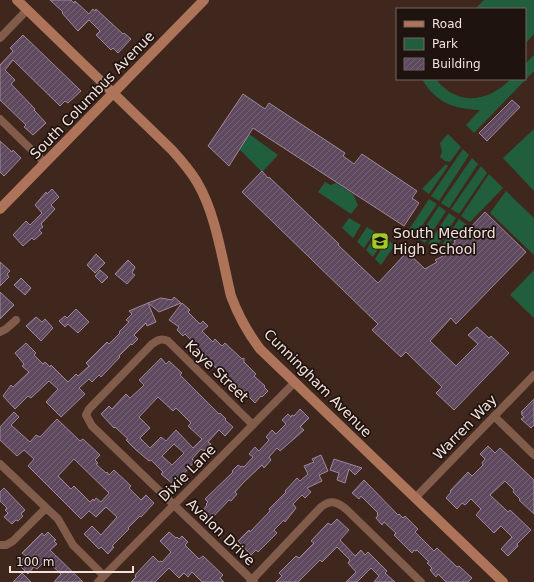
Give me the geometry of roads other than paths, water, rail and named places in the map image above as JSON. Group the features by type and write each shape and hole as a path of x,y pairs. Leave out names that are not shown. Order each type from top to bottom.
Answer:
{"main road":[{"name":"Cunningham Avenue","path":"17,0 172,150 197,182 206,200 212,219 231,296 236,310 251,337 260,349 503,582"},
{"name":"South Columbus Avenue","path":"0,209 204,0"}],"street":[{"path":"0,38 27,10"},
{"path":"0,119 45,163"},
{"path":"0,332 6,330 16,320"},
{"name":"Avalon Drive","path":"160,339 152,344 89,409 86,415 92,426 252,581"},
{"name":"Kaye Street","path":"160,339 168,341 253,425"},
{"name":"Warren Way","path":"416,497 534,375"},
{"name":"Dixie Lane","path":"101,579 294,383"},
{"path":"494,416 534,455"},
{"path":"0,464 58,519 73,545 101,579"},
{"path":"252,581 321,507 330,502 337,503 347,510 421,582"},
{"path":"0,545 6,545 13,541 46,508"}],"place":[{"name":"South Medford High School","path":"380,241"}]}
